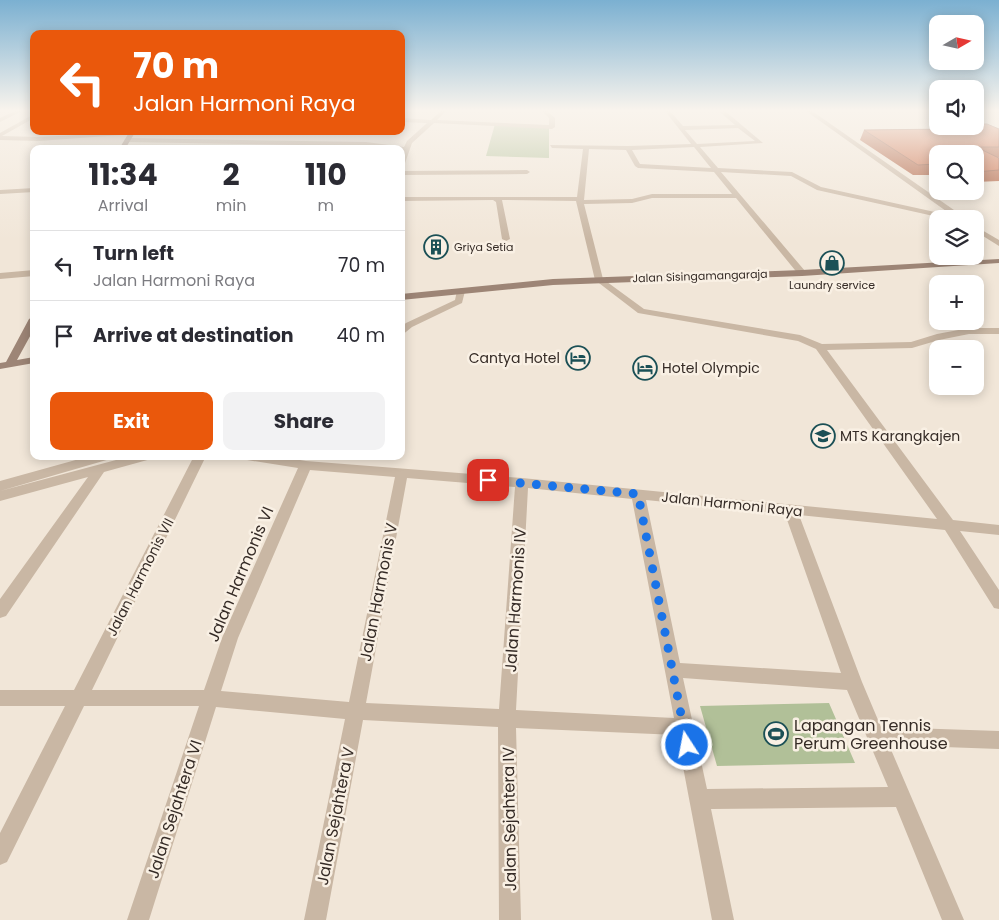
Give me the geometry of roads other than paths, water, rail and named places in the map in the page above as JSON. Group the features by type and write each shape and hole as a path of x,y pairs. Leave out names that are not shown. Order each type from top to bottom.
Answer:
{"main road":[{"name":"Jalan Sisingamangaraja","path":"405,297 553,282 802,273 999,260"},
{"path":"5,365 30,325"},
{"path":"5,365 30,361"}],"street":[{"path":"585,154 580,200 599,280 641,311 800,338 820,347 912,345 937,337 969,331 999,331"},
{"path":"631,154 638,166 714,168 792,174 819,189 929,213"},
{"path":"703,154 802,273"},
{"path":"869,154 949,210"},
{"path":"405,174 527,172"},
{"path":"0,192 30,190"},
{"path":"405,199 496,198 632,201 652,196 738,196"},
{"path":"496,198 499,201 506,239"},
{"path":"984,234 999,244"},
{"path":"0,276 30,273"},
{"path":"405,329 409,325 459,301 461,291"},
{"path":"820,347 949,525 999,603"},
{"path":"0,486 118,460"},
{"name":"Jalan Harmonis VII","path":"0,855 198,460"},
{"name":"Jalan Harmoni Raya","path":"273,460 306,465 522,483 999,530"},
{"path":"0,496 103,462"},
{"path":"0,611 103,462"},
{"name":"Jalan Harmonis VI","path":"211,698 230,638 306,465"},
{"name":"Jalan Harmonis V","path":"354,711 402,472"},
{"name":"Jalan Harmonis IV","path":"507,718 522,483"},
{"path":"638,494 723,920"},
{"path":"790,509 853,682 953,920"},
{"path":"673,670 853,682"},
{"path":"0,698 211,698 354,711 683,727"},
{"name":"Jalan Sejahtera VI","path":"138,920 211,698"},
{"name":"Jalan Sejahtera V","path":"315,920 354,711"},
{"name":"Jalan Sejahtera IV","path":"507,718 510,920"},
{"path":"875,736 999,740"},
{"path":"698,799 901,797"}],"place":[{"name":"Griya Setia","path":"436,247"},
{"name":"Laundry service","path":"832,263"},
{"name":"Cantya Hotel","path":"578,358"},
{"name":"Hotel Olympic","path":"645,368"},
{"name":"MTS Karangkajen","path":"823,436"},
{"name":"Lapangan Tennis Perum Greenhouse","path":"776,734"}]}
